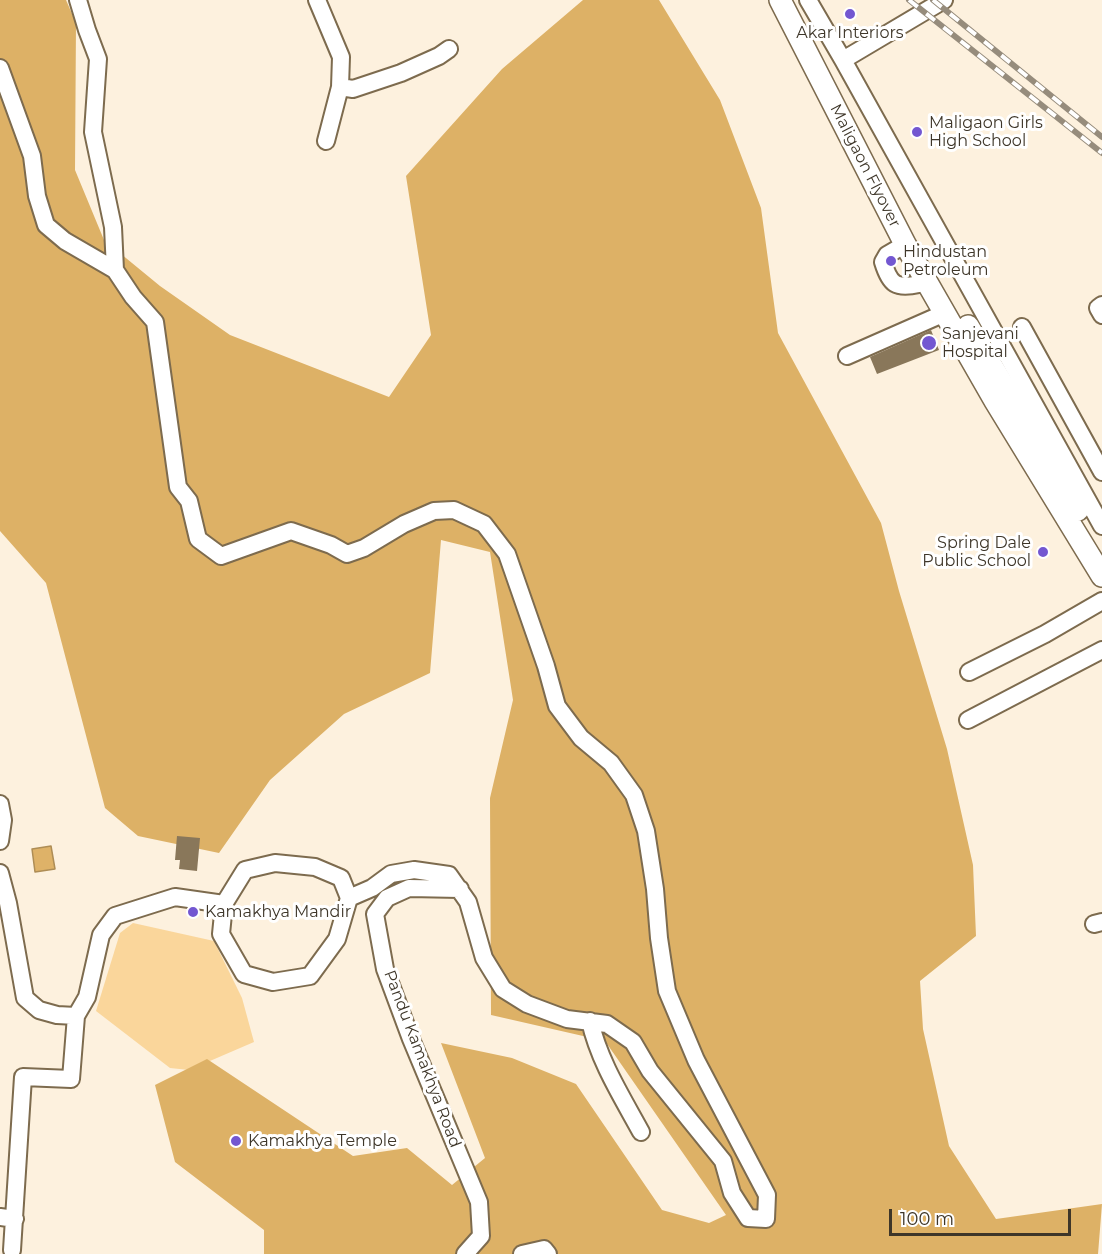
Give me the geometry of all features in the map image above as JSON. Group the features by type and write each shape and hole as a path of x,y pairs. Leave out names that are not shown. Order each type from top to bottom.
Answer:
{"main road":[{"name":"Maligaon Flyover","path":"780,0 905,244 995,401 1102,576"},
{"name":"Maligaon Flyover","path":"794,0 903,209 962,316 1102,549"}],"street":[{"path":"78,0 98,59 93,132 113,227 115,270"},
{"path":"317,0 341,57 340,87 326,141"},
{"path":"770,0 919,284 1102,586"},
{"path":"808,0 1102,526"},
{"path":"843,60 941,0"},
{"path":"340,87 353,89 401,73 449,49"},
{"path":"0,68 32,156 37,196 46,225 65,241 115,270 133,297 155,322 178,487 189,501 198,539 221,556 291,531 331,545 347,554 364,548 404,524 434,511 454,510 484,524 507,554 546,666 557,706 581,738 611,763 634,795 646,831 667,991 696,1060 767,1195 766,1219 748,1218 732,1193 723,1161 650,1071 633,1042 607,1024 567,1019 537,1008 502,989 484,958 468,902 449,875 414,870 391,874 372,888 349,898"},
{"path":"1102,306 1098,308 1102,315"},
{"path":"847,356 938,316"},
{"path":"1022,327 1102,472"},
{"path":"969,672 1045,634 1102,601"},
{"path":"968,720 1102,650"},
{"path":"0,804 3,820 0,841"},
{"path":"275,863 315,867 341,878 349,898 337,939 310,976 273,982 244,974 221,934 224,904 246,870 275,863"},
{"path":"0,873 8,903 24,998 39,1010 57,1016 76,1016"},
{"name":"Pandu Kamakhya Road","path":"460,889 409,888 387,898 375,914 386,969 411,1039 479,1202 481,1236 465,1254"},
{"path":"12,1250 8,1218 23,1077 71,1079 76,1016 87,997 101,935 115,916 175,897 224,904"},
{"path":"590,1021 593,1035 607,1068 641,1132"},
{"path":"522,1254 544,1249 548,1254"}],"shaded area":[{"path":"0,0 66,0 76,23 75,170 104,240 160,286 230,335 389,397 431,335 406,176 502,69 583,0 659,0 720,100 761,208 778,333 881,523 947,749 973,865 976,936 920,981 923,1029 949,1146 996,1219 1102,1204 1098,1254 264,1254 264,1230 175,1162 155,1085 207,1059 353,1156 407,1148 452,1185 485,1158 441,1043 512,1058 576,1084 662,1210 709,1223 726,1215 605,1041 491,1015 490,798 513,700 490,552 441,540 430,673 344,714 270,780 219,853 138,836 105,808 46,583 0,531"},
{"path":"51,846 55,869 35,872 32,849"},
{"path":"133,923 214,941 242,998 254,1042 189,1070 170,1068 96,1011 120,933"}],"building":[{"path":"931,330 939,350 877,374 870,357"},
{"path":"177,836 200,838 197,871 179,869 180,860 175,860"}],"railway":[{"path":"909,0 1102,153"},
{"path":"933,0 1102,137"}],"place":[{"name":"Akar Interiors","path":"850,14"},
{"name":"Maligaon Girls High School","path":"917,132"},
{"name":"Hindustan Petroleum","path":"891,261"},
{"name":"Sanjevani Hospital","path":"929,343"},
{"name":"Spring Dale Public School","path":"1043,552"},
{"name":"Kamakhya Mandir","path":"193,912"},
{"name":"Kamakhya Temple","path":"236,1141"}]}
